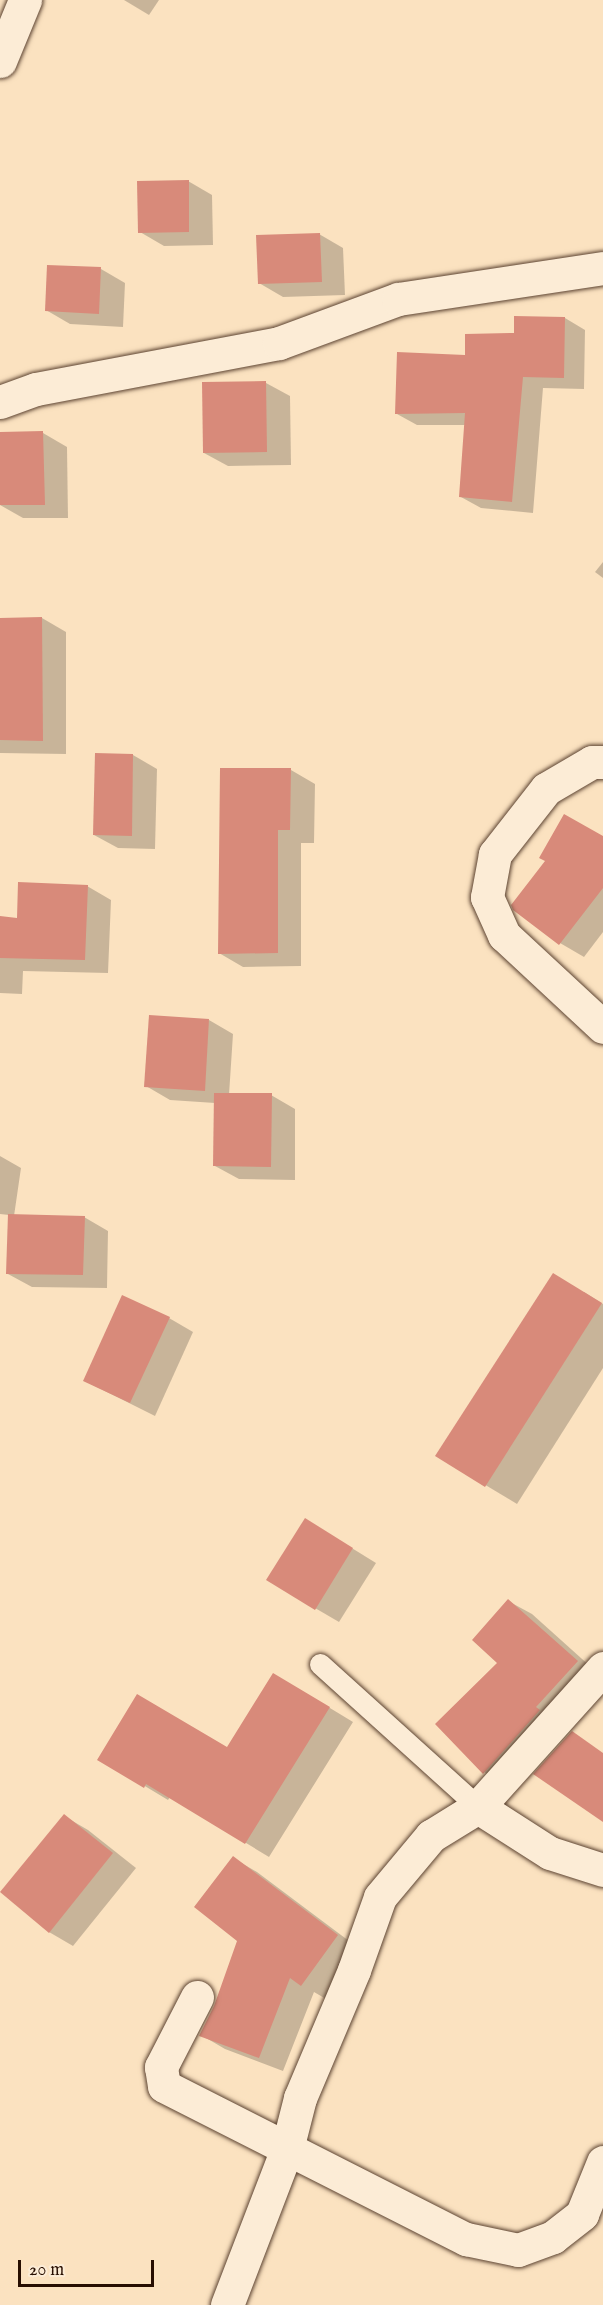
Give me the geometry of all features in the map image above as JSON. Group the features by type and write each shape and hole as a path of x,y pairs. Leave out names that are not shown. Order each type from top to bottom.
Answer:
{"street":[{"path":"0,61 25,0"},
{"path":"0,402 36,389 279,343 398,299 603,268"},
{"path":"603,762 592,762 546,789 495,854 487,897 504,935 603,1027"},
{"path":"227,2305 287,2148 300,2098 354,1970 380,1897 431,1836 478,1807 603,1668"},
{"path":"478,1807 550,1853 603,1870"},
{"path":"197,1997 162,2067 164,2086 466,2238 518,2250 553,2237 582,2214 603,2162"}],"lane":[{"path":"320,1664 478,1807"}],"building":[{"path":"189,180 189,232 138,233 137,181"},
{"path":"320,233 322,282 258,284 256,235"},
{"path":"47,265 101,267 99,314 45,311"},
{"path":"514,316 565,317 564,378 523,377 512,502 459,497 465,413 395,414 397,352 465,355 465,334 514,333"},
{"path":"266,381 267,452 203,453 202,382"},
{"path":"43,431 45,505 0,505 0,432"},
{"path":"42,617 43,741 0,740 0,618"},
{"path":"95,753 133,754 132,836 93,835"},
{"path":"220,768 291,768 290,830 278,830 278,953 218,954"},
{"path":"564,814 603,836 603,888 559,945 513,910 511,905 545,861 539,858"},
{"path":"18,882 88,885 85,960 0,958 0,916 17,918"},
{"path":"149,1015 209,1019 205,1091 144,1087"},
{"path":"214,1093 272,1093 271,1167 213,1166"},
{"path":"8,1214 85,1216 83,1275 6,1274"},
{"path":"553,1273 602,1303 485,1487 435,1456"},
{"path":"122,1295 170,1317 130,1403 83,1381"},
{"path":"305,1518 353,1548 315,1610 266,1580"},
{"path":"508,1599 578,1661 536,1707 540,1710 483,1774 435,1724 497,1663 472,1640"},
{"path":"273,1673 330,1707 245,1844 146,1784 144,1788 97,1760 137,1694 227,1747"},
{"path":"572,1731 603,1753 603,1822 533,1774"},
{"path":"64,1814 113,1853 49,1933 0,1892"},
{"path":"233,1856 338,1935 301,1986 290,1978 259,2058 199,2036 214,2006 237,1941 194,1907"}]}
